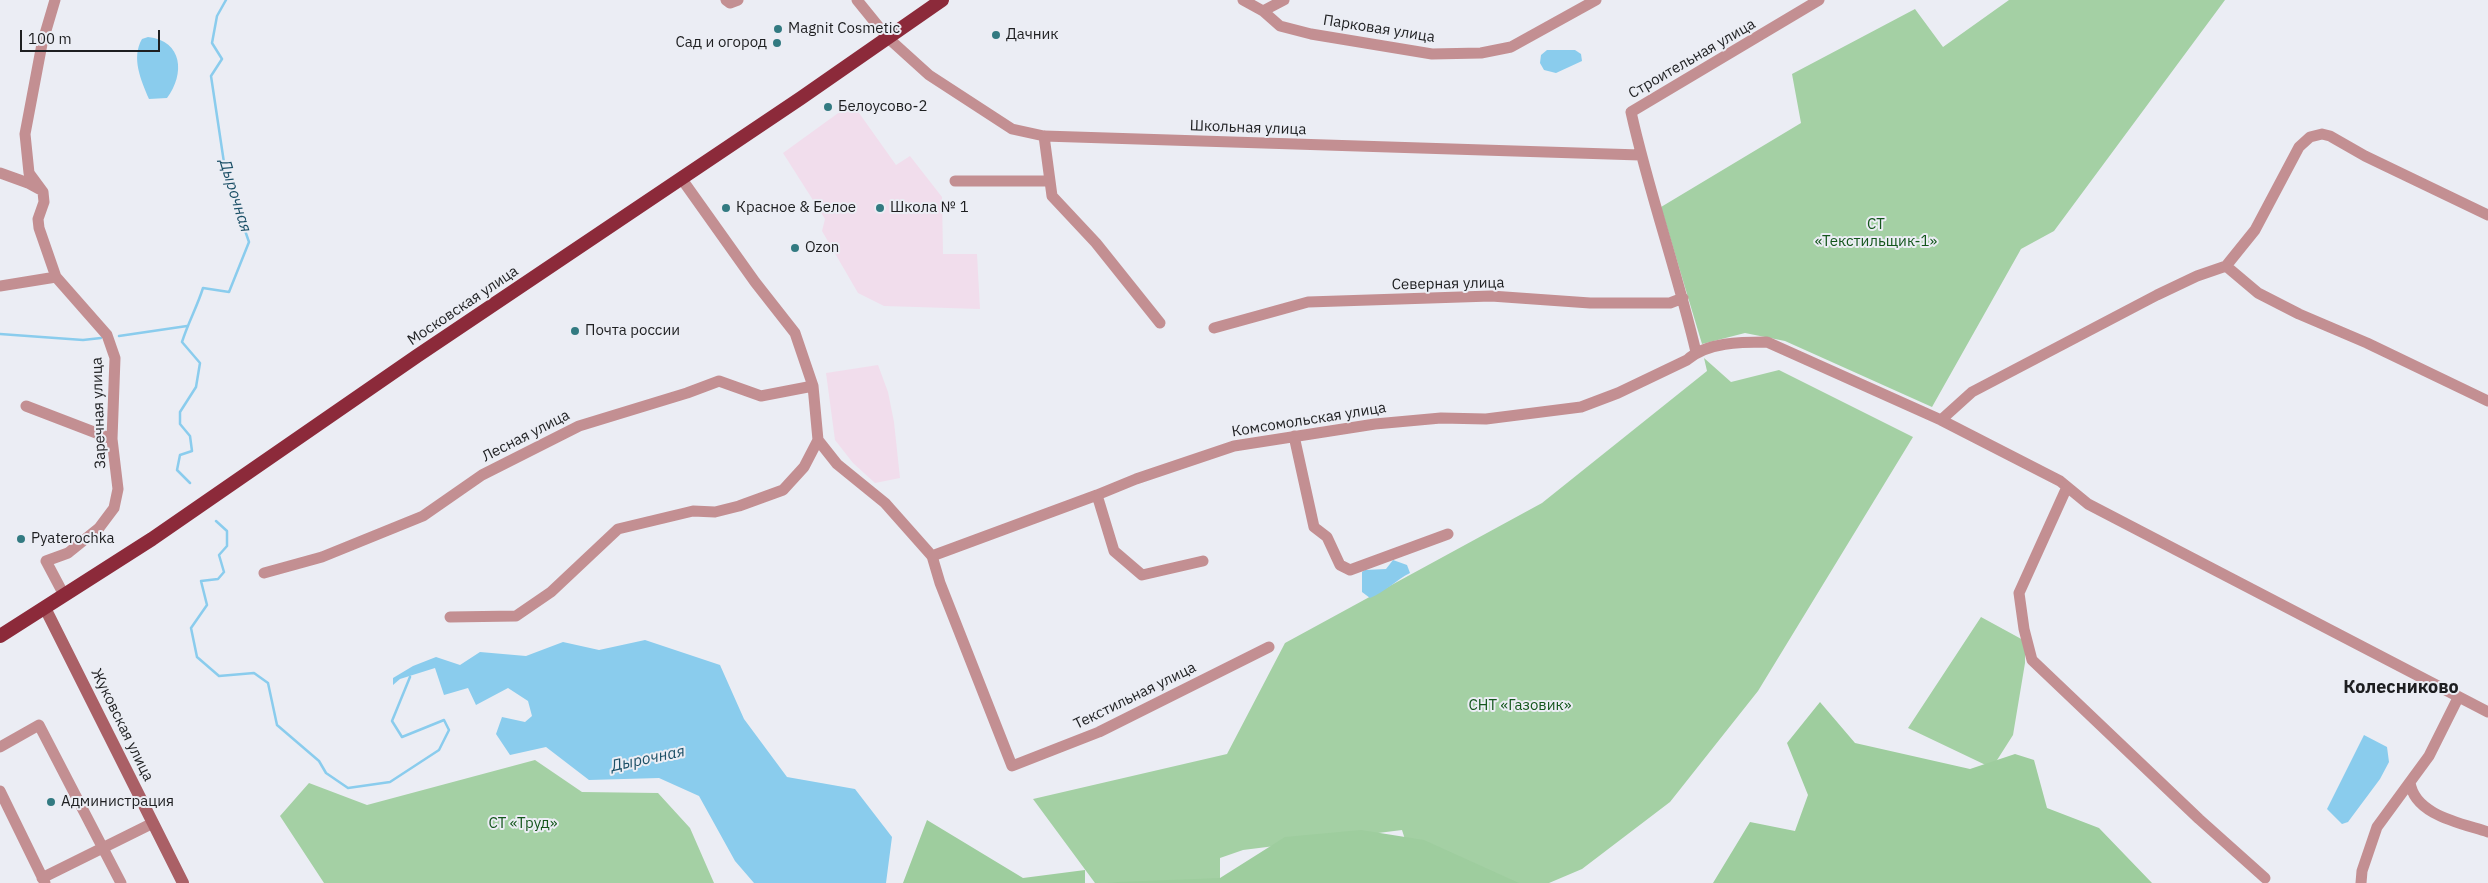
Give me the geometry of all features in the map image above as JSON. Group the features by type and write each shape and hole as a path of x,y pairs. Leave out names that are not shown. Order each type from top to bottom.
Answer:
{"highway":[{"name":"Московская улица","path":"0,636 152,539 942,0"}],"main road":[{"name":"Жуковская улица","path":"45,608 183,883"}],"street":[{"path":"43,192 29,173 25,134 42,44 55,0"},
{"path":"726,0 730,4 738,0"},
{"name":"Школьная улица","path":"858,0 887,37 929,75 1012,129 1044,136 1640,155"},
{"name":"Парковая улица","path":"1243,0 1263,11 1280,26 1311,34 1432,54 1482,53 1511,47 1596,0"},
{"path":"1263,11 1284,0"},
{"name":"Строительная улица","path":"1640,155 1630,112 1820,0"},
{"path":"1941,420 1972,392 2157,295 2197,276 2226,266 2255,230 2299,147 2310,137 2322,134 2330,136 2365,156 2488,215"},
{"path":"1044,136 1052,196 1096,243 1160,323"},
{"path":"1640,155 1683,298 1696,352 1740,342 1767,342 1860,382 1941,420 2067,487 2088,504 2488,712"},
{"path":"0,173 28,183 43,192"},
{"path":"450,617 516,616 551,592 618,529 693,511 715,512 739,506 783,490 804,467 818,440 814,386 795,332 755,282 681,178"},
{"path":"955,181 1050,181"},
{"name":"Заречная улица","path":"43,192 44,202 38,219 39,228 56,278 106,335 115,358 112,439 118,489 114,508 99,528 68,553 46,560 64,595"},
{"path":"2226,266 2258,293 2299,314 2367,343 2488,401"},
{"path":"0,286 56,278"},
{"name":"Северная улица","path":"1214,328 1308,302 1491,296 1590,303 1670,303 1683,298"},
{"name":"Комсомольская улица","path":"932,556 1097,495 1136,478 1234,446 1375,424 1441,418 1486,419 1581,407 1618,393 1687,360 1696,352"},
{"name":"Лесная улица","path":"264,573 322,557 423,516 482,475 579,426 687,393 719,381 761,396 814,386"},
{"path":"26,406 112,439"},
{"path":"1294,436 1314,527 1327,537 1340,565 1350,570 1448,534"},
{"path":"818,440 837,464 885,503 932,556"},
{"path":"2067,487 2019,593 2024,629 2032,660 2199,820 2265,878"},
{"path":"1097,495 1114,551 1142,575 1203,561"},
{"name":"Текстильная улица","path":"932,556 940,583 1012,766 1100,732 1269,647"},
{"path":"2361,883 2362,871 2377,827 2429,756 2458,698"},
{"path":"0,747 38,726 104,847 121,883"},
{"path":"2410,782 2411,792 2418,802 2446,818 2488,832"},
{"path":"0,791 44,880 153,823"}],"shaded area":[{"name":"Школа № 1","path":"852,103 896,165 910,156 942,197 943,254 977,254 980,309 884,306 858,293 822,231 825,219 783,153"},
{"path":"878,365 888,392 894,422 900,478 875,483 853,463 835,440 826,373"}],"green space":[{"name":"СТ «Текстильщик-1»","path":"2009,0 2225,0 2054,231 2021,249 1932,407 1785,341 1745,333 1702,344 1661,207 1801,123 1792,74 1915,9 1943,47"},
{"name":"СНТ «Газовик»","path":"1704,358 1731,382 1779,370 1913,437 1758,691 1670,802 1582,869 1549,883 1493,883 1410,855 1402,830 1243,850 1220,858 1220,882 1095,883 1033,799 1227,754 1285,643 1542,503 1707,371"},
{"path":"1981,617 2025,641 2025,663 2013,735 1992,768 1908,728"},
{"path":"1820,702 1855,743 1970,769 2015,754 2034,760 2047,808 2099,828 2152,883 1713,883 1750,822 1795,831 1808,795 1787,743"},
{"name":"СТ «Труд»","path":"535,760 582,792 658,793 690,828 714,883 324,883 280,816 309,783 367,805"},
{"path":"927,820 1023,878 1085,870 1085,883 903,883"},
{"path":"1361,830 1424,840 1519,883 1093,883 1220,878 1285,837"}],"water":[{"path":"148,37 160,40 168,45 174,52 177,60 177,79 167,98 149,99 140,77 137,54 142,39"},
{"path":"1547,50 1575,50 1581,54 1582,61 1556,73 1544,70 1540,63 1541,55"},
{"path":"1393,560 1407,565 1410,573 1381,593 1370,598 1362,592 1362,572 1365,570 1386,569"},
{"path":"645,640 720,665 744,719 787,777 855,789 892,837 886,883 754,883 735,861 699,796 659,778 589,780 546,747 510,755 496,734 502,717 525,722 532,716 528,701 508,688 476,705 468,688 444,695 435,668 400,679 393,685 393,678 413,666 436,657 460,665 480,652 526,656 563,642 599,650"},
{"path":"2364,735 2387,747 2389,762 2380,779 2348,822 2342,824 2327,809"}],"waterway":[{"name":"Дырочная","path":"190,483 177,470 180,455 192,451 190,436 180,424 180,412 196,387 200,363 182,342 203,288 229,292 249,242 226,176 211,76 222,59 212,43 217,16 226,0"},
{"path":"119,336 187,326"},
{"path":"0,334 83,340 101,338"},
{"name":"Дырочная","path":"216,521 227,531 227,546 219,555 224,572 218,579 201,581 207,605 191,628 197,657 219,676 254,673 268,683 277,725 319,761 326,773 348,788 390,782 439,750 449,730 444,720 402,737 392,721 410,677"}],"place":[{"name":"Magnit Cosmetic","path":"778,29"},
{"name":"Дачник","path":"996,35"},
{"name":"Сад и огород","path":"777,43"},
{"name":"Белоусово-2","path":"828,107"},
{"name":"Красное & Белое","path":"726,208"},
{"name":"Школа № 1","path":"880,208"},
{"name":"Ozon","path":"795,248"},
{"name":"Почта россии","path":"575,331"},
{"name":"Pyaterochka","path":"21,539"},
{"name":"Администрация","path":"51,802"}],"district":[{"name":"Колесниково","path":"2401,688"}]}
